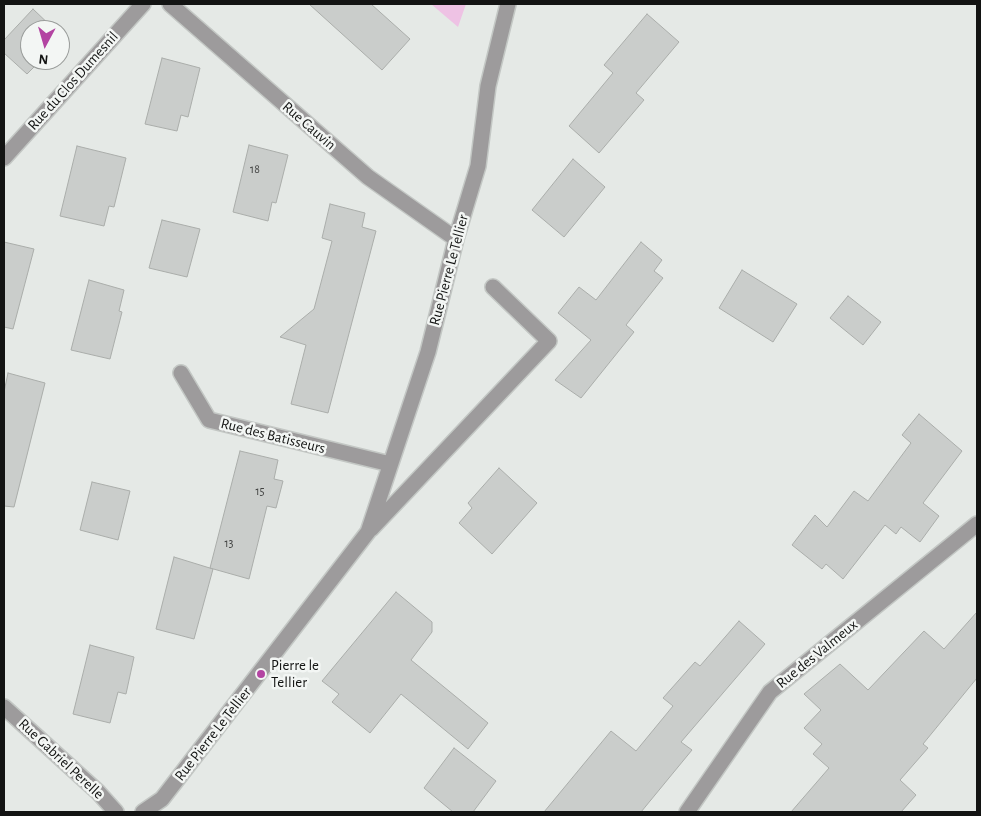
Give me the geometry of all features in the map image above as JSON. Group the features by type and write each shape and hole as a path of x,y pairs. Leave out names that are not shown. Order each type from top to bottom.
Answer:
{"street":[{"name":"Rue du Clos Dumesnil","path":"4,158 143,4"},
{"name":"Rue Cauvin","path":"170,4 368,177 456,239"},
{"name":"Rue Pierre Le Tellier","path":"368,532 428,352 456,239 478,166 488,86 508,4"},
{"name":"Rue Pierre Le Tellier","path":"144,812 162,799 368,532 548,341 493,287"},
{"name":"Rue des Batisseurs","path":"181,373 209,420 390,464"},
{"name":"Rue des Valmeux","path":"687,812 770,692 977,524"},
{"name":"Rue Gabriel Perelle","path":"4,707 98,792 116,812"}],"shaded area":[{"path":"431,4 466,4 458,27"}],"building":[{"path":"309,4 371,4 410,39 382,70"},
{"path":"33,9 45,20 23,20"},
{"path":"647,14 679,42 636,93 644,100 599,153 569,126 613,73 604,65"},
{"path":"20,23 20,68 4,53 4,40"},
{"path":"162,58 200,68 188,117 181,115 177,131 145,124"},
{"path":"23,70 31,70 27,74"},
{"path":"249,145 288,155 276,203 272,202 268,221 233,212"},
{"path":"77,146 126,158 114,207 109,206 104,226 60,216"},
{"path":"573,159 605,187 564,237 532,210"},
{"path":"330,204 365,213 362,227 376,231 328,413 291,404 306,345 280,337 314,309 332,241 322,238"},
{"path":"162,220 200,229 187,277 149,268"},
{"path":"4,242 34,249 13,329 4,327"},
{"path":"641,242 662,260 654,271 663,278 626,325 634,332 581,398 555,380 591,340 558,313 579,287 596,300"},
{"path":"742,270 797,304 773,342 719,308"},
{"path":"89,280 124,290 119,311 122,312 110,359 71,350"},
{"path":"848,296 881,322 863,345 830,318"},
{"path":"8,373 45,383 14,507 4,506 4,392"},
{"path":"919,414 962,451 923,503 939,516 920,542 901,527 896,534 885,525 843,579 826,564 822,569 792,545 815,515 827,527 854,491 868,501 911,443 902,435"},
{"path":"240,451 278,460 274,479 283,481 276,508 267,506 249,579 210,568"},
{"path":"499,468 537,503 492,554 459,523 472,508 468,503"},
{"path":"92,482 130,491 118,540 80,530"},
{"path":"174,557 213,569 194,639 156,629"},
{"path":"396,592 432,622 432,632 411,660 488,723 468,749 401,694 370,733 332,702 339,694 322,681"},
{"path":"977,612 977,678 923,744 928,748 900,780 916,795 901,812 791,812 829,768 813,754 822,744 804,728 821,710 804,694 840,664 868,690 924,631 944,649"},
{"path":"739,621 765,644 681,742 692,750 641,812 544,812 611,731 636,751 673,706 663,698 695,662 700,666"},
{"path":"90,645 134,657 126,694 118,692 110,723 73,714"},
{"path":"454,748 496,781 473,812 453,812 424,788"}],"place":[{"name":"Pierre le Tellier","path":"261,674"}]}
